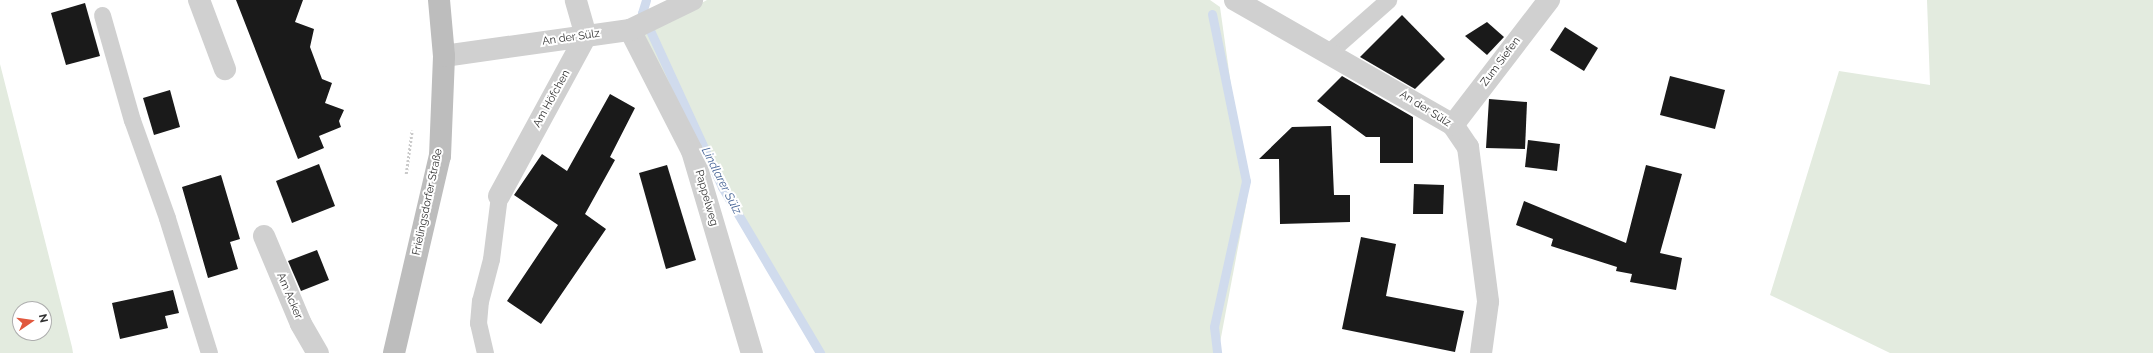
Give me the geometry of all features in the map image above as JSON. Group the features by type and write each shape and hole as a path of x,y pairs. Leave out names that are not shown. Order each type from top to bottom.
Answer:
{"main road":[{"name":"Frielingsdorfer Straße","path":"394,353 440,156 444,56 439,0"}],"street":[{"path":"199,0 225,69"},
{"path":"576,0 586,36"},
{"name":"An der Sülz","path":"444,56 630,30 668,13 692,0"},
{"name":"An der Sülz","path":"1235,0 1329,52 1453,125 1468,148 1488,302 1481,353"},
{"name":"Zum Siefen","path":"1453,125 1549,0"},
{"name":"Pappelweg","path":"630,30 692,151 752,353"},
{"name":"Am Höfchen","path":"499,196 586,36"},
{"name":"Am Acker","path":"264,236 301,324 318,353"}],"lane":[{"path":"1329,52 1388,0"},
{"path":"102,15 132,120 167,218 209,353"},
{"path":"485,353 480,342 479,308 491,259 499,196"}],"path":[{"path":"404,183 412,128"}],"shaded area":[{"path":"707,0 1210,0 1220,7 1247,200 1218,353 820,353 641,36"},
{"path":"1927,0 2153,0 2153,353 1890,353 1770,295 1839,71 1930,85"},
{"path":"0,64 72,347 73,353 0,353"}],"building":[{"path":"236,0 303,0 295,22 314,29 310,47 322,79 332,83 325,103 344,110 339,121 341,127 319,136 324,148 298,159"},
{"path":"85,3 100,56 66,65 51,13"},
{"path":"1402,15 1445,59 1415,89 1360,57"},
{"path":"1487,22 1504,37 1487,55 1465,36"},
{"path":"1565,27 1598,48 1584,71 1550,50"},
{"path":"1342,76 1413,117 1413,163 1380,163 1380,137 1366,137 1317,101"},
{"path":"1670,76 1725,90 1715,129 1660,115"},
{"path":"170,90 180,127 154,135 143,98"},
{"path":"610,94 635,108 610,157 615,160 585,214 606,229 541,324 507,301 558,225 514,195 542,154 567,171"},
{"path":"1489,99 1527,102 1525,149 1486,148"},
{"path":"1331,126 1334,195 1350,195 1350,222 1280,224 1279,159 1259,159 1292,127"},
{"path":"1528,140 1560,144 1557,171 1525,167"},
{"path":"319,164 335,206 292,223 276,181"},
{"path":"667,165 696,260 666,269 639,173"},
{"path":"1646,165 1682,174 1660,253 1682,258 1676,290 1630,282 1632,274 1616,271 1617,267 1551,246 1553,239 1516,225 1524,201 1626,243"},
{"path":"221,175 240,239 230,242 238,269 208,278 182,187"},
{"path":"1414,184 1444,185 1443,214 1413,214"},
{"path":"1361,237 1396,244 1386,296 1464,311 1455,352 1342,329"},
{"path":"317,250 329,280 301,291 288,261"},
{"path":"173,290 179,313 165,316 168,328 120,339 112,303"}],"waterway":[{"name":"Lindlarer Sülz","path":"646,0 642,13 722,187 820,353"},
{"path":"1212,14 1246,181 1214,327 1217,353"}]}
